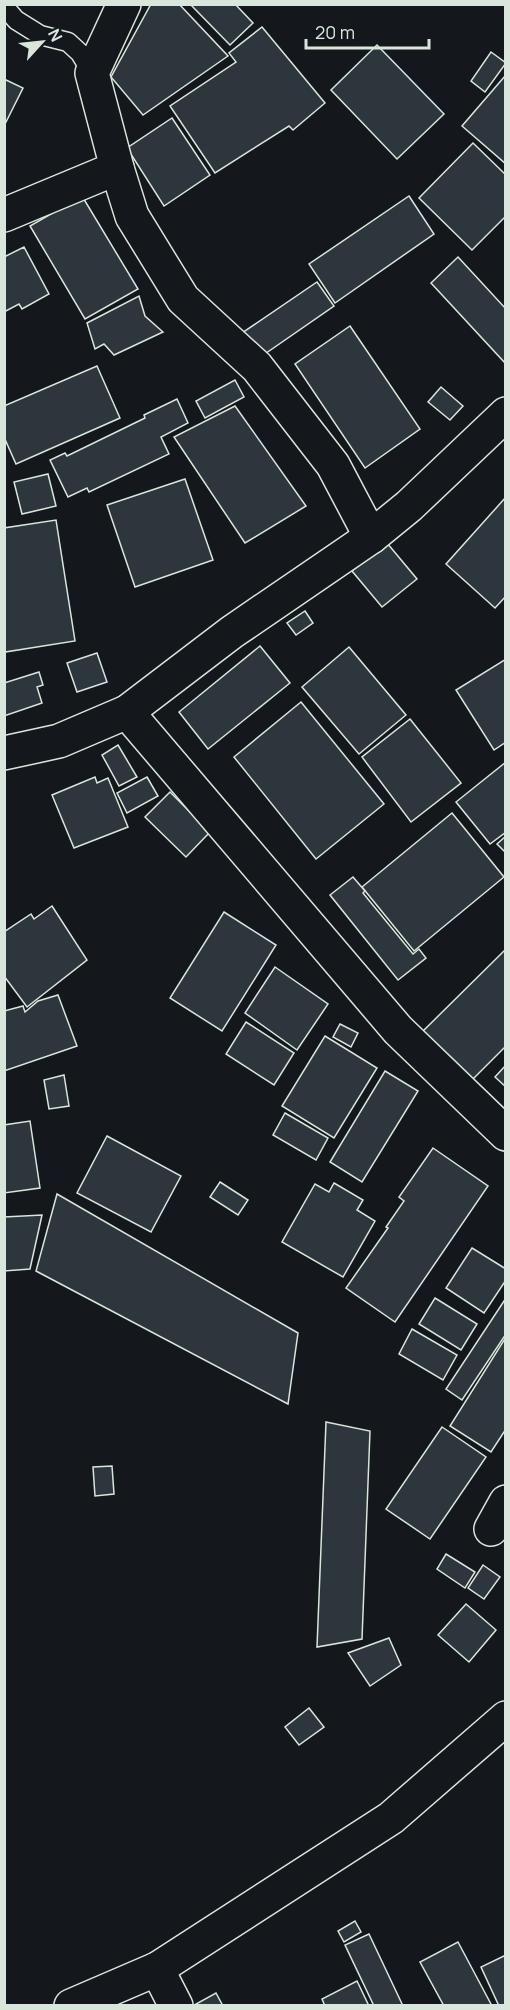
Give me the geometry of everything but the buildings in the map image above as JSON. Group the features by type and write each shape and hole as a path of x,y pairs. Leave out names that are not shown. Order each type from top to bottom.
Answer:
{"street":[{"path":"124,4 92,73 132,216 183,299 257,367 333,465 371,537"},
{"path":"4,215 117,168"},
{"path":"4,753 59,741 127,712 232,632 371,537 409,506 506,414"},
{"path":"127,712 398,1029 506,1134"},
{"path":"71,2006 157,1969 391,1818 506,1718"},
{"path":"157,1969 176,2006"}],"lane":[{"path":"4,6 16,20 40,35 68,42 80,53 92,73"}]}
